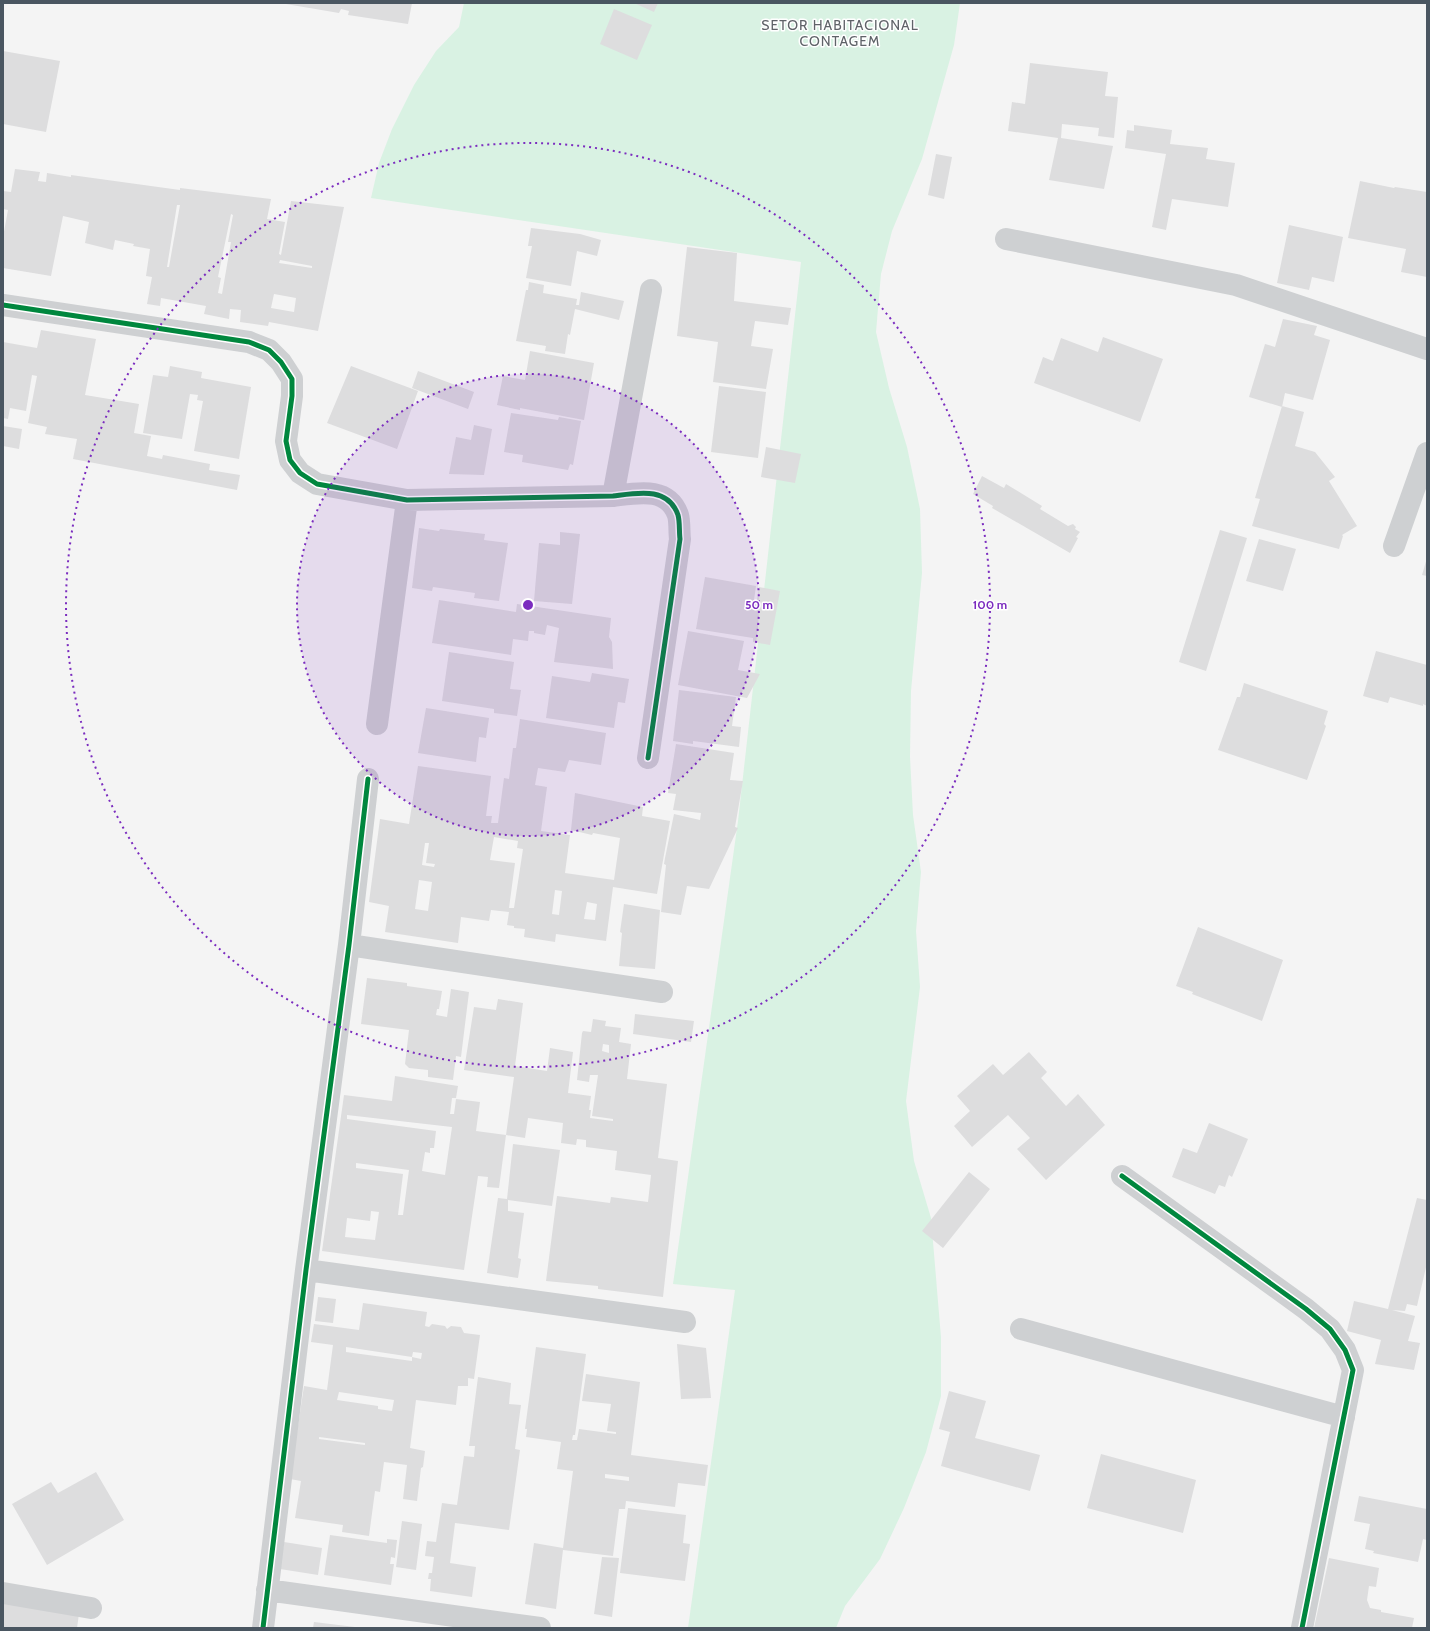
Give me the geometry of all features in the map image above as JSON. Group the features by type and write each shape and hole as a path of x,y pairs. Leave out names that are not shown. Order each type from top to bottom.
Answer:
{"street":[{"path":"1006,239 1236,285 1427,349"},
{"path":"613,496 651,290"},
{"path":"3,304 249,342 270,350 281,362 292,379 292,396 286,441 290,460 300,473 317,484 407,500 613,496 644,492 661,495 671,502 678,515 680,540 648,758"},
{"path":"1394,546 1427,453"},
{"path":"377,724 407,500"},
{"path":"263,1628 306,1270 349,945 368,779"},
{"path":"349,945 662,992"},
{"path":"1122,1176 1283,1292 1330,1329 1345,1350 1353,1370 1302,1628"},
{"path":"306,1270 685,1322"},
{"path":"1021,1329 1344,1417"},
{"path":"267,1590 540,1628"},
{"path":"3,1593 91,1608"}],"green space":[{"path":"464,3 960,3 954,45 922,159 892,231 881,274 876,332 889,388 907,447 920,509 922,573 911,691 910,757 913,815 921,872 916,931 920,987 906,1101 914,1161 931,1218 941,1337 941,1396 926,1452 904,1508 880,1559 845,1606 836,1628 688,1628 735,1290 673,1284 738,821 801,262 371,198 379,163 392,129 414,85 436,51 459,27"}],"building":[{"path":"280,3 412,3 408,24 348,15 349,11 341,9 339,13"},
{"path":"634,3 658,3 654,12"},
{"path":"614,9 652,25 637,60 600,44"},
{"path":"3,51 60,61 46,132 3,124"},
{"path":"1030,63 1108,72 1105,96 1118,97 1114,138 1098,136 1099,128 1062,124 1061,138 1113,146 1104,189 1049,180 1058,138 1008,131 1012,102 1025,104"},
{"path":"1134,125 1172,130 1170,144 1208,148 1206,159 1235,163 1228,207 1172,199 1166,230 1152,227 1166,154 1125,148 1127,130 1134,131"},
{"path":"936,154 952,157 944,199 928,195"},
{"path":"15,169 40,172 38,181 46,182 47,173 180,190 180,188 271,199 267,219 285,222 279,254 281,255 291,201 344,207 318,331 269,322 268,326 240,322 241,310 230,309 229,319 204,314 206,306 161,298 160,306 147,304 152,277 146,276 150,249 133,246 134,244 115,240 113,250 85,243 89,222 63,216 51,276 3,268 3,237 8,210 3,209 3,191 11,192","holes":["177,205 180,205 169,267 167,267","231,214 233,215 228,242 231,242 222,294 218,293 221,278 218,277","280,260 312,266 312,268 279,263","274,294 296,298 294,312 271,308"]},
{"path":"1360,181 1394,188 1427,192 1427,277 1401,272 1406,249 1348,238"},
{"path":"1289,225 1343,237 1334,282 1312,277 1309,290 1277,283"},
{"path":"531,228 580,234 601,240 597,256 577,251 571,286 526,278 532,246 528,246"},
{"path":"687,247 737,253 734,301 791,308 788,325 755,321 751,346 773,349 766,389 713,382 718,342 677,336"},
{"path":"529,282 544,285 543,293 577,299 576,305 579,305 581,292 624,301 619,320 575,309 570,335 568,334 565,354 545,351 546,346 516,341 526,290 528,290"},
{"path":"1283,319 1317,326 1314,335 1330,340 1313,400 1285,393 1282,407 1249,397 1265,344 1275,347"},
{"path":"41,330 96,339 85,395 139,404 134,433 151,436 147,456 162,459 163,455 210,464 209,470 240,475 237,490 73,459 77,439 45,434 47,427 28,423 37,376 32,375 26,411 10,408 8,419 3,418 3,342 37,348"},
{"path":"1103,337 1163,359 1140,422 1034,383 1043,357 1053,361 1061,338 1098,352"},
{"path":"530,351 594,363 584,420 497,405 503,376 525,380"},
{"path":"170,366 202,372 201,378 251,387 239,459 194,451 203,401 197,400 198,395 190,394 182,439 143,433 153,375 168,377"},
{"path":"351,366 418,391 397,449 327,423"},
{"path":"418,371 474,392 468,409 412,388"},
{"path":"719,386 766,392 758,458 711,452"},
{"path":"1282,406 1304,412 1295,446 1315,452 1335,477 1329,481 1357,526 1342,535 1339,549 1252,526 1260,499 1255,498"},
{"path":"511,413 558,420 559,417 581,421 573,465 570,464 568,470 522,462 523,455 504,452"},
{"path":"474,425 492,429 484,475 449,474 456,437 471,440"},
{"path":"3,426 22,429 19,449 3,446"},
{"path":"766,447 801,454 795,483 761,477"},
{"path":"982,476 1004,488 1006,484 1042,506 1040,509 1068,526 1073,524 1076,527 1075,529 1080,532 1076,537 1078,538 1070,553 992,508 993,506 973,494"},
{"path":"419,528 485,534 484,540 508,543 499,601 474,598 475,593 433,587 432,591 412,588"},
{"path":"1220,530 1247,538 1206,671 1179,662"},
{"path":"560,532 580,534 572,604 534,601 539,543 560,545"},
{"path":"1259,539 1296,549 1283,591 1246,581"},
{"path":"1427,558 1427,576 1422,575"},
{"path":"705,577 756,586 754,600 757,600 759,587 780,591 770,645 753,642 753,638 696,629"},
{"path":"439,600 516,612 517,604 611,618 609,637 612,642 613,669 554,662 559,628 547,625 545,635 534,633 534,631 529,631 528,641 513,639 511,655 432,643"},
{"path":"688,631 744,641 738,670 760,674 747,698 678,685"},
{"path":"1376,651 1427,665 1427,706 1390,697 1388,703 1363,696"},
{"path":"449,652 514,662 510,689 521,690 517,716 494,713 494,709 442,701"},
{"path":"592,673 629,679 625,703 618,702 614,728 546,718 552,676 590,682"},
{"path":"1244,683 1328,711 1324,724 1326,726 1307,780 1218,750 1237,697 1240,697"},
{"path":"679,690 736,697 732,726 741,727 739,747 693,741 693,744 673,741"},
{"path":"426,708 489,718 486,738 479,737 476,762 418,753"},
{"path":"520,719 606,733 601,765 569,760 565,772 538,768 535,785 547,787 541,831 570,835 565,873 614,880 620,838 593,833 592,835 571,830 575,793 643,807 642,816 670,821 657,894 613,887 606,941 556,934 555,942 524,937 525,929 514,928 514,926 507,925 509,912 491,910 489,921 461,917 458,943 385,932 389,906 369,902 380,819 409,824 418,766 491,776 486,816 492,816 491,823 498,823 504,778 509,779 513,748 516,748","holes":["494,837 518,841 517,848 523,849 514,908 509,908 515,863 490,860","425,843 429,843 426,863 435,864 434,867 422,865","419,880 432,882 428,911 415,909","555,890 562,891 559,915 552,914","587,902 597,904 595,920 584,919"]},
{"path":"676,744 734,753 730,780 743,781 735,827 738,828 709,889 687,886 681,915 661,912 666,865 664,864 665,858 674,814 700,820 701,813 673,810 676,794 668,793"},
{"path":"624,904 660,910 655,969 619,966 622,933 620,932"},
{"path":"1198,927 1283,960 1262,1021 1192,994 1193,992 1176,986"},
{"path":"367,978 407,983 407,986 442,991 439,1009 437,1009 436,1015 447,1017 451,989 469,992 461,1057 456,1056 453,1080 428,1077 428,1070 409,1068 405,1064 409,1030 361,1024"},
{"path":"498,999 523,1003 515,1066 547,1071 550,1048 573,1052 568,1093 591,1096 589,1110 591,1110 590,1118 613,1121 613,1119 592,1116 598,1075 590,1075 589,1082 577,1080 582,1033 583,1031 591,1032 593,1019 606,1021 605,1026 621,1028 619,1042 631,1044 627,1079 667,1084 658,1158 678,1161 663,1297 598,1289 598,1286 546,1281 557,1196 610,1203 611,1197 648,1202 651,1175 615,1170 617,1151 586,1147 586,1140 577,1139 576,1145 561,1143 563,1123 528,1118 525,1138 506,1135 514,1077 464,1070 474,1007 496,1010","holes":["603,1044 609,1045 609,1053 602,1051"]},
{"path":"635,1014 694,1021 691,1042 633,1034"},
{"path":"1029,1052 1047,1072 1041,1078 1066,1106 1078,1094 1105,1125 1046,1180 1017,1149 1030,1138 1008,1115 972,1147 954,1126 970,1111 957,1096 993,1064 1003,1075"},
{"path":"395,1076 458,1086 456,1098 452,1098 450,1114 454,1114 456,1099 480,1102 476,1131 506,1135 499,1188 487,1187 488,1177 478,1176 464,1270 322,1251 344,1095 392,1101","holes":["347,1115 452,1127 445,1175 422,1171 425,1152 430,1153 430,1148 434,1148 436,1131 347,1119","356,1163 409,1170 403,1215 398,1215 403,1174 356,1168","371,1211 379,1212 375,1240 345,1237 347,1218 370,1221"]},
{"path":"1209,1123 1248,1139 1232,1177 1229,1175 1225,1187 1219,1185 1215,1194 1172,1177 1183,1148 1197,1153"},
{"path":"513,1144 560,1150 552,1206 508,1200 508,1211 524,1213 518,1258 521,1259 518,1278 487,1273 498,1198 507,1199"},
{"path":"969,1172 990,1189 943,1248 922,1231"},
{"path":"1417,1198 1427,1200 1427,1263 1417,1306 1407,1304 1405,1311 1392,1310 1415,1316 1408,1341 1420,1343 1414,1370 1375,1364 1381,1340 1347,1331 1354,1301 1388,1309"},
{"path":"318,1297 336,1299 333,1323 315,1321"},
{"path":"363,1303 427,1312 425,1326 429,1327 432,1324 445,1326 447,1329 451,1326 461,1327 464,1333 480,1335 474,1379 468,1378 468,1386 458,1386 456,1405 416,1400 410,1448 425,1451 423,1467 421,1468 417,1501 403,1499 407,1465 384,1462 380,1492 375,1491 369,1536 342,1532 343,1525 295,1518 301,1481 290,1479 304,1386 327,1390 333,1345 311,1342 314,1324 359,1330","holes":["346,1347 412,1357 412,1361 346,1352","413,1352 422,1353 421,1359 412,1357","339,1392 394,1400 392,1411 378,1409 378,1406 337,1400","319,1437 365,1443 365,1445 319,1439"]},
{"path":"677,1344 706,1348 711,1398 681,1399"},
{"path":"536,1347 586,1354 575,1435 573,1435 572,1440 577,1440 579,1429 616,1434 616,1432 607,1431 611,1404 582,1401 586,1374 640,1382 631,1455 708,1465 705,1486 678,1483 675,1507 626,1501 625,1509 619,1509 613,1556 563,1550 556,1609 525,1604 534,1543 563,1548 573,1471 557,1469 561,1442 526,1437 527,1429 525,1429","holes":["605,1474 629,1477 629,1481 605,1478"]},
{"path":"478,1377 511,1383 509,1404 521,1405 515,1449 520,1450 509,1530 455,1523 450,1563 476,1567 472,1597 430,1591 431,1579 428,1579 429,1573 432,1573 434,1557 425,1556 427,1541 436,1542 442,1503 457,1505 464,1456 474,1457 475,1446 469,1446"},
{"path":"949,1391 986,1401 975,1438 1040,1455 1030,1491 941,1466 950,1432 939,1429"},
{"path":"1101,1454 1196,1480 1183,1533 1087,1508"},
{"path":"96,1472 124,1520 47,1565 12,1504 51,1482 58,1493"},
{"path":"1359,1496 1427,1509 1427,1540 1423,1539 1418,1562 1373,1553 1374,1551 1365,1549 1370,1524 1354,1521"},
{"path":"628,1508 686,1515 683,1543 690,1544 685,1581 620,1573"},
{"path":"402,1521 422,1524 416,1570 396,1567"},
{"path":"330,1535 387,1543 387,1539 397,1540 395,1558 391,1557 390,1564 394,1564 391,1585 324,1575"},
{"path":"284,1542 322,1548 318,1575 280,1569"},
{"path":"602,1557 619,1558 612,1617 594,1614"},
{"path":"1329,1558 1379,1568 1376,1587 1369,1586 1367,1600 1370,1608 1381,1610 1381,1612 1414,1618 1412,1628 1314,1628"},
{"path":"4,1601 79,1614 77,1628 3,1628"},
{"path":"314,1622 355,1627 355,1628 313,1628"}],"cycle path":[{"path":"3,305 249,342 269,350 281,362 292,379 292,396 286,441 290,460 300,473 317,484 407,500 613,496 641,493 659,495 667,499 678,515 680,539 648,758"},
{"path":"263,1628 306,1270 349,945 368,779"},
{"path":"1122,1176 1306,1309 1330,1329 1345,1350 1353,1370 1302,1628"}],"district":[{"name":"SETOR HABITACIONAL CONTAGEM","path":"840,34"}]}
